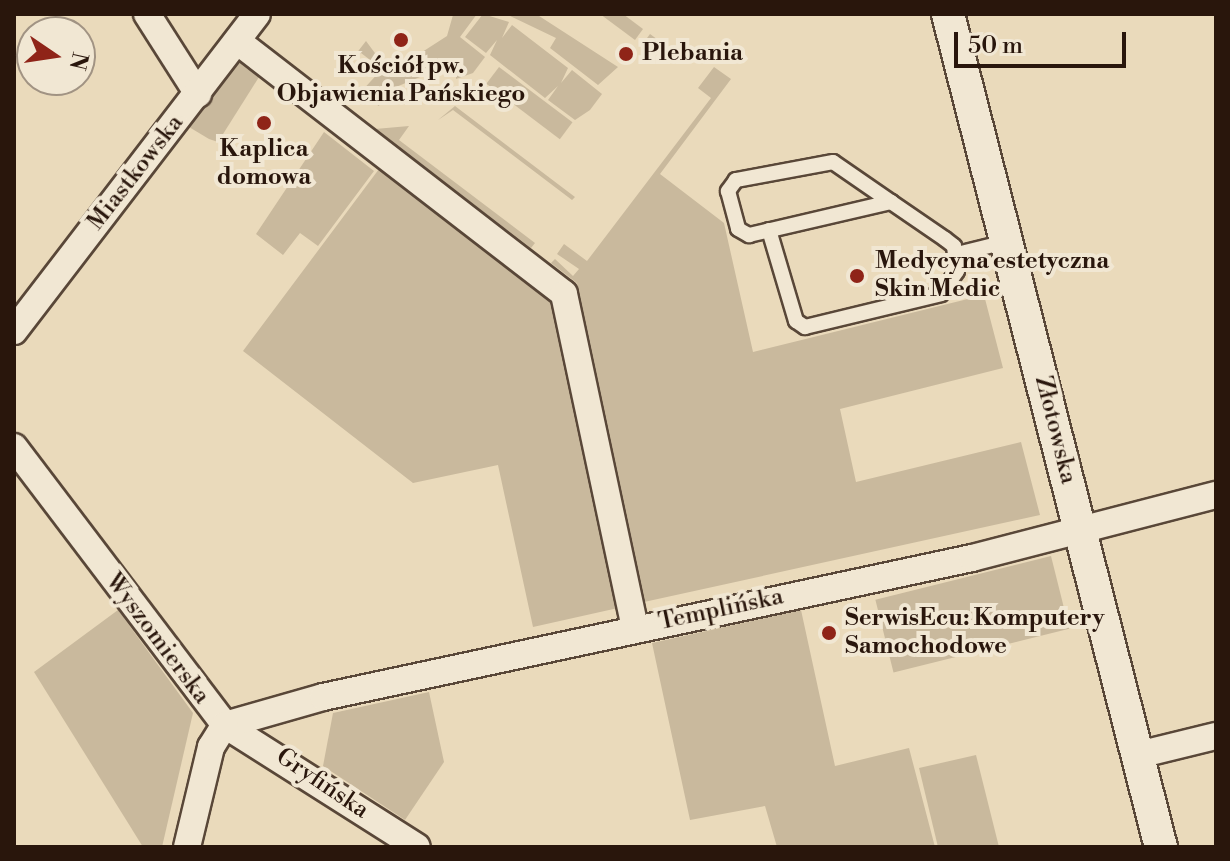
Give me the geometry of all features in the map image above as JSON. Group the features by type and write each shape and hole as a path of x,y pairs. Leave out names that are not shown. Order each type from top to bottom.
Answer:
{"street":[{"path":"147,14 198,94"},
{"name":"Miastkowska","path":"14,331 257,14"},
{"name":"Złotowska","path":"948,14 1161,847"},
{"path":"237,41 564,294 635,628"},
{"name":"Wyszomierska","path":"14,447 225,725 211,747 187,847"},
{"name":"Templińska","path":"225,725 635,628 1080,531 1216,495"},
{"name":"Gryfińska","path":"225,725 417,847"},
{"path":"1138,755 1216,736"}],"lane":[{"path":"891,202 749,235 738,229 728,191 736,180 823,160 891,202 957,254"},
{"path":"769,230 796,321 805,327 941,294 957,271 957,254"},
{"path":"957,254 1006,242"}],"shaded area":[{"path":"477,14 460,37 485,57 473,73 456,79 456,62 384,92 379,106 359,94 382,69 361,53 352,59 366,41 383,64 402,65 447,36 453,15"},
{"path":"483,14 509,22 502,38 512,25 568,68 561,83 572,70 602,94 590,110 575,120 548,100 558,86 545,98 490,55 497,40 486,53 465,37"},
{"path":"506,14 536,14 618,67 598,85 550,48 556,38"},
{"path":"600,14 623,14 643,29 635,40"},
{"path":"650,34 677,54 671,61 642,45"},
{"path":"239,62 259,77 218,142 189,127"},
{"path":"499,67 572,122 560,139 486,84"},
{"path":"714,67 731,79 660,174 724,223 753,352 984,295 1003,368 840,409 856,482 1021,442 1040,515 644,602 577,283 551,263 555,259 573,276 579,269 557,254 564,244 587,261 711,98 698,88"},
{"path":"455,106 575,197 572,200 453,110 438,120"},
{"path":"409,126 399,140 535,243 531,248 375,129"},
{"path":"324,132 374,171 318,246 300,233 283,255 256,234"},
{"path":"379,169 551,301 618,608 533,627 498,465 413,483 243,351"},
{"path":"1051,556 1069,629 894,673 875,600"},
{"path":"118,610 193,713 162,847 143,847 34,672"},
{"path":"801,610 835,766 909,748 935,847 777,847 765,806 690,820 652,643"},
{"path":"429,692 444,762 405,820 323,766 333,713"},
{"path":"976,755 999,847 938,847 919,768"}],"place":[{"name":"Kościół pw. Objawienia Pańskiego","path":"401,40"},
{"name":"Plebania","path":"626,54"},
{"name":"Kaplica domowa","path":"264,123"},
{"name":"Medycyna estetyczna Skin Medic","path":"857,276"},
{"name":"SerwisEcu: Komputery Samochodowe","path":"829,633"}]}
